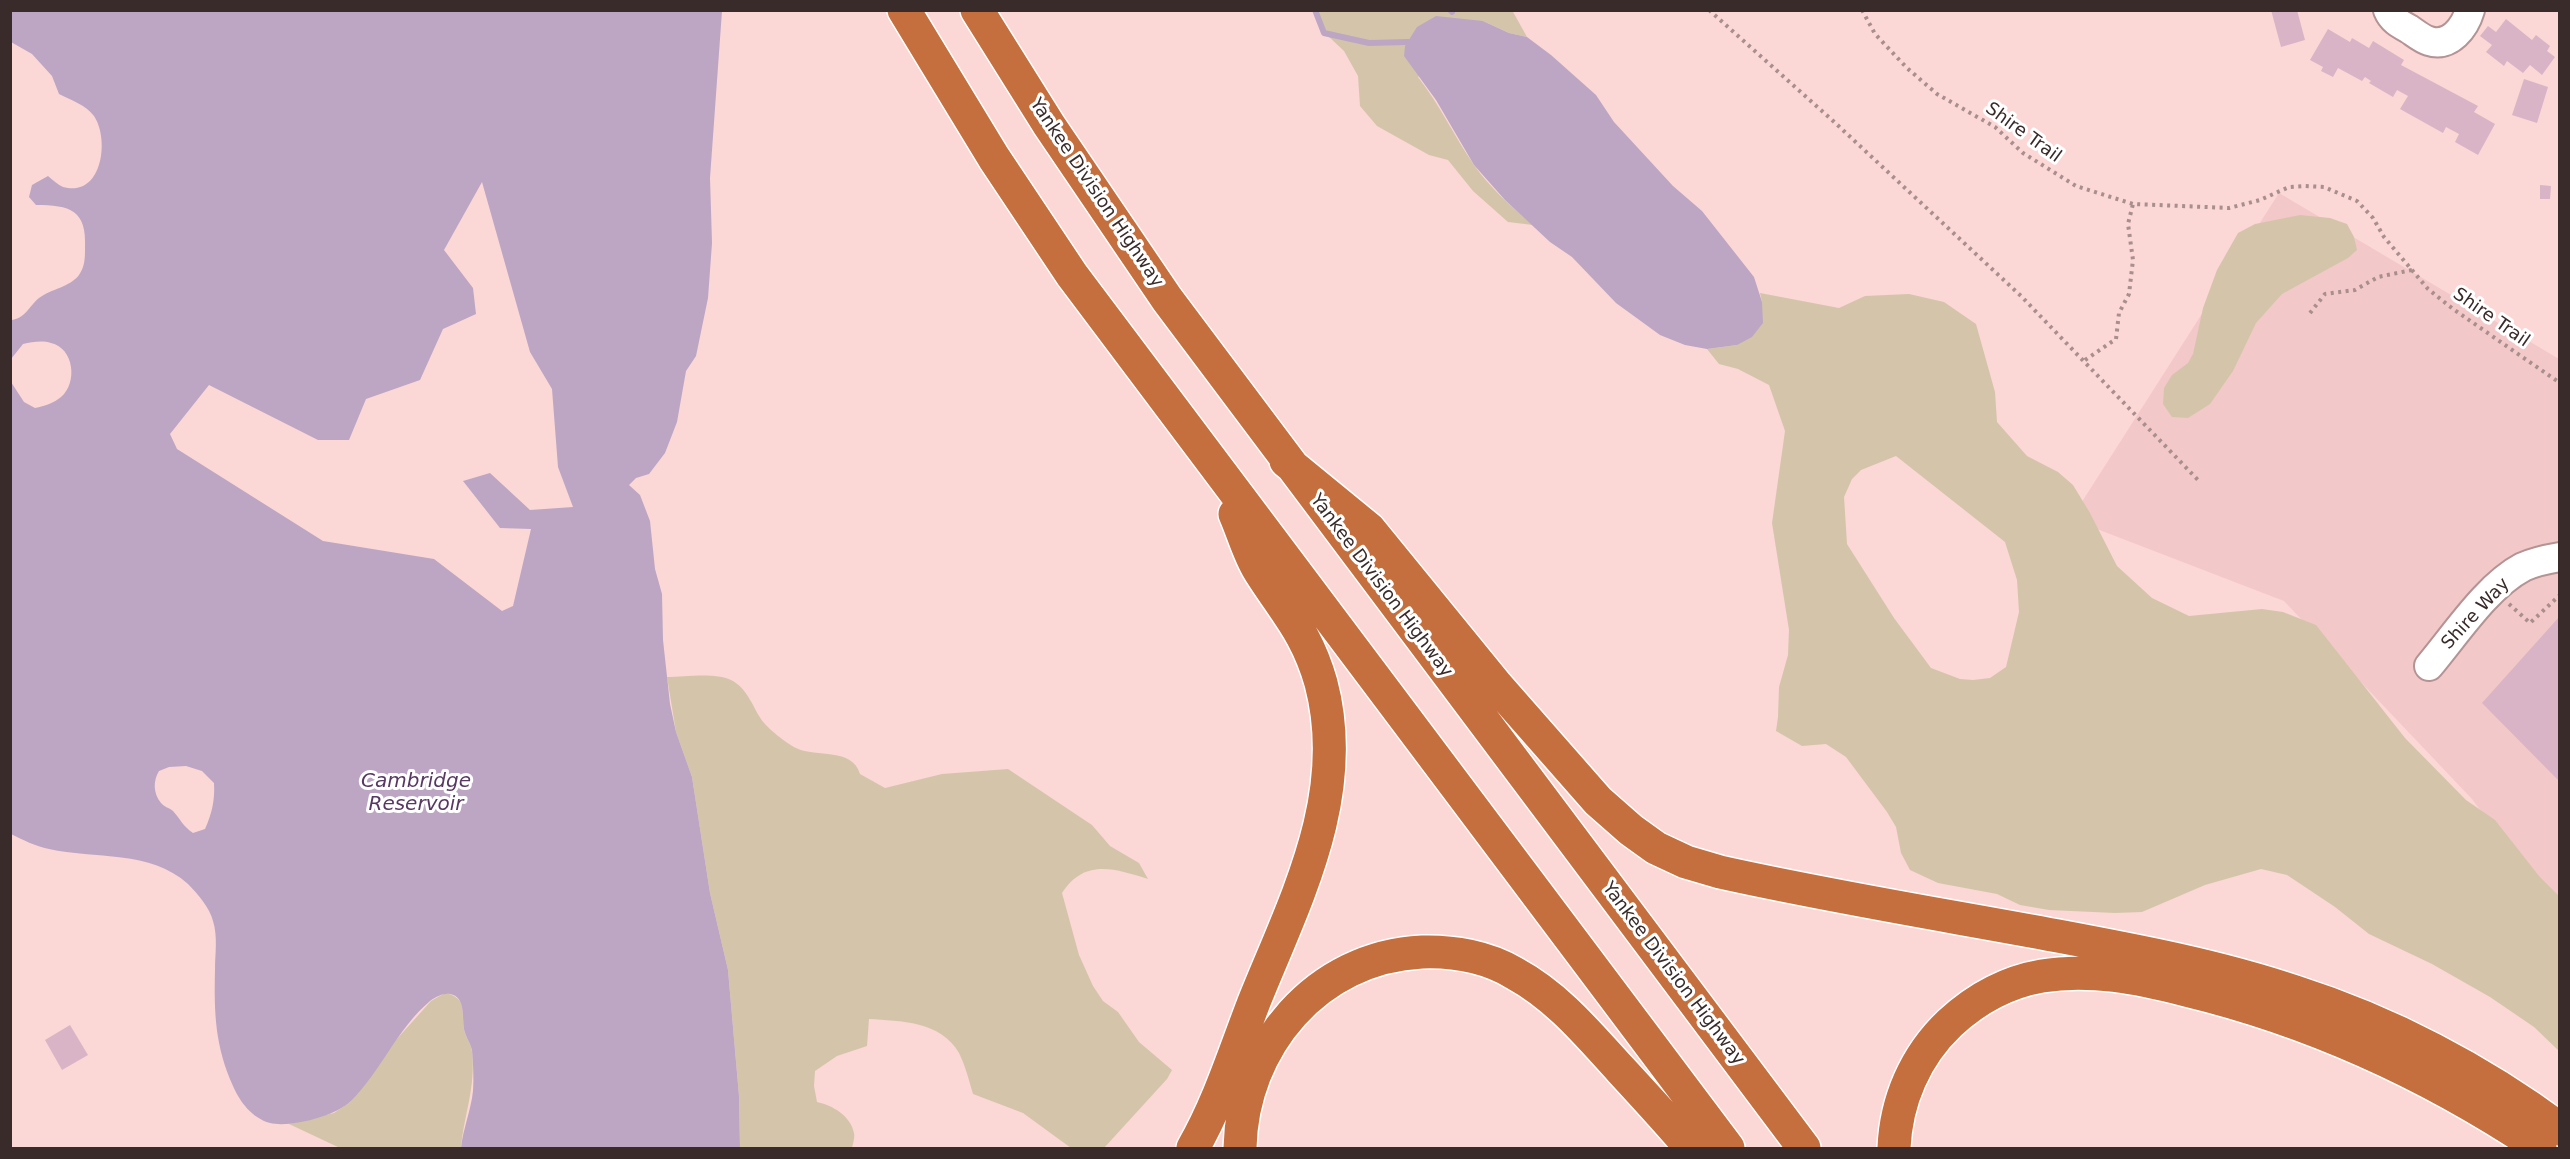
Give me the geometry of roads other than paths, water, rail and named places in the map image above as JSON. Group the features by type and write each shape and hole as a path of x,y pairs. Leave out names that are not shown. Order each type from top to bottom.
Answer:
{"highway":[{"path":"904,10 957,99 1039,227 1086,295 1728,1149"},
{"name":"Yankee Division Highway","path":"976,10 1048,125 1127,241 1286,460 1804,1149"},
{"path":"1286,460 1369,529 1469,654 1569,770 1615,816 1656,848 1686,862 1720,872 2164,956 2297,992 2370,1021 2436,1053 2499,1088 2559,1129"},
{"path":"1193,1149 1217,1097 1313,854 1324,811 1330,773 1329,738 1324,701 1310,650 1296,622 1258,570 1217,470"},
{"path":"1239,1149 1243,1113 1255,1071 1275,1034 1295,1009 1333,979 1362,965 1397,955 1430,952 1482,960 1512,971 1540,989 1580,1024 1691,1149"},
{"path":"1894,1149 1898,1115 1910,1078 1931,1044 1944,1029 1974,1004 2006,986 2026,980 2065,974 2103,974 2177,987 2304,1025 2410,1071 2491,1116 2540,1149"}],"street":[{"path":"2388,10 2394,20 2429,41 2440,42 2457,34 2468,20 2470,10"},
{"name":"Shire Way","path":"2430,666 2487,598 2506,579 2524,567 2559,557"}],"water":[{"name":"Cambridge Reservoir","path":"11,10 722,11 710,178 712,243 708,298 696,356 686,371 677,422 665,453 649,474 636,478 629,485 640,495 650,521 655,569 662,594 663,640 670,704 676,732 692,777 710,893 728,970 739,1096 740,1148 461,1148 473,1091 472,1055 465,1032 461,1003 459,999 450,994 435,998 418,1012 362,1089 344,1106 312,1120 289,1124 264,1121 247,1109 239,1098 222,1057 216,1015 215,927 203,901 188,884 173,873 157,866 121,858 49,849 11,834 11,382 24,402 35,408 61,397 70,383 71,367 65,352 59,346 41,341 23,344 11,359 11,320 23,315 44,295 75,279 81,272 84,262 85,235 79,218 74,212 58,206 36,205 29,197 32,185 48,176 63,187 76,188 87,184 94,176 102,152 99,126 91,112 59,94 52,76 32,54 11,42","holes":["482,182 530,352 552,389 558,467 573,507 530,510 490,473 463,481 500,528 531,529 513,606 502,611 434,559 323,541 177,449 170,434 209,385 318,440 349,440 366,399 420,380 443,329 476,314 473,288 444,250","186,766 202,771 214,783 210,817 205,829 193,833 173,811 161,803 156,795 155,787 159,771 169,767"]},
{"path":"1436,16 1483,21 1509,33 1527,37 1596,95 1614,122 1673,186 1702,211 1754,277 1762,302 1763,323 1752,337 1737,345 1707,349 1685,345 1660,335 1616,303 1572,257 1550,242 1505,200 1474,165 1436,100 1404,56 1405,46 1417,27"}],"waterway":[{"path":"1315,10 1324,33 1369,43 1408,42"}]}
